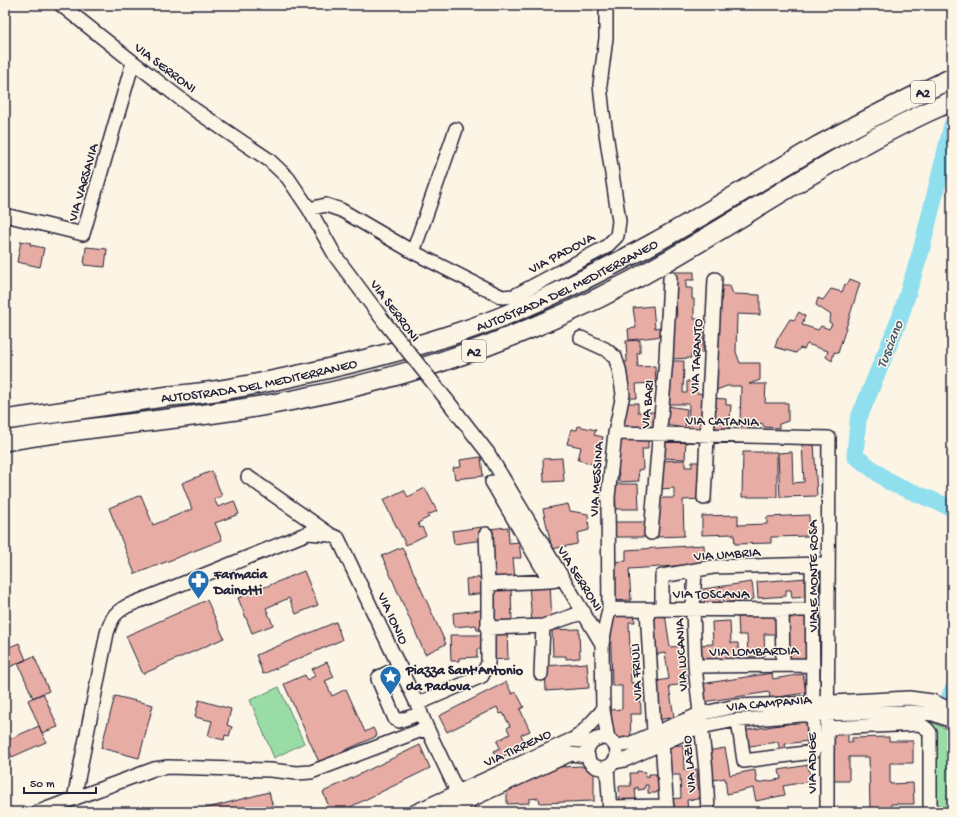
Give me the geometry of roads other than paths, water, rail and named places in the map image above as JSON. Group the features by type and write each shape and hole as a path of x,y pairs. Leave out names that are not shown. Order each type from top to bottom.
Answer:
{"highway":[{"name":"AUTOSTRADA DEL MEDITERRANEO","path":"5,420 170,396 196,394 290,378 388,355 456,334 522,308 588,278 654,243 820,146 952,78"},
{"name":"AUTOSTRADA DEL MEDITERRANEO","path":"5,441 227,411 294,400 394,376 463,355 598,298 665,262 830,163 896,127 952,101"}],"street":[{"name":"VIA SERRONI","path":"61,5 195,110 269,160 288,178 310,209 336,257 386,324 488,453 556,580 584,612 602,644 603,710 600,717 603,742"},
{"name":"VIA PADOVA","path":"310,209 326,205 341,210 414,252 502,297 514,296 606,247 616,236 619,221 600,85 606,38 606,5"},
{"name":"VIA VARSAVIA","path":"5,215 83,234 133,62"},
{"path":"414,252 456,129"},
{"name":"VIA BARI","path":"651,533 666,359 670,278"},
{"name":"VIA TARANTO","path":"704,498 715,279"},
{"name":"VIA MESSINA","path":"580,338 605,349 614,357 620,369 623,394 615,433 608,497 608,609 602,644"},
{"name":"VIA CATANIA","path":"615,433 829,438"},
{"name":"VIALE MONTE ROSA","path":"827,708 829,438"},
{"name":"VIA IONIO","path":"248,477 331,535 338,538 419,708 463,808"},
{"path":"488,584 556,580 492,482"},
{"path":"74,799 107,633 112,617 127,606 308,533 331,535"},
{"path":"400,667 379,676 378,679 395,719 399,721 419,708 482,676 488,663 488,584 486,534"},
{"name":"VIA UMBRIA","path":"662,609 662,576 713,567 828,564"},
{"path":"738,720 744,761 813,752 815,749 813,709 812,565"},
{"name":"VIA LUCANIA","path":"695,570 693,609 695,666 701,720"},
{"name":"VIA TOSCANA","path":"608,609 813,610"},
{"name":"VIA FRIULI","path":"647,609 658,738 667,809"},
{"path":"782,610 783,665"},
{"path":"487,628 543,626 584,612"},
{"path":"542,674 543,626"},
{"name":"VIA LOMBARDIA","path":"695,666 813,665"},
{"name":"VIA CAMPANIA","path":"701,720 738,720 813,709 909,698 932,708"},
{"name":"VIA CAMPANIA","path":"611,765 625,760 658,738 736,706 813,709"},
{"name":"VIA CAMPANIA","path":"827,708 910,712 932,708"},
{"name":"VIA ADIGE","path":"827,708 827,812"},
{"path":"932,708 952,710"},
{"path":"932,708 952,721"},
{"path":"572,740 581,734 603,710"},
{"name":"VIA LAZIO","path":"701,720 708,812"},
{"path":"827,728 920,724 927,729 930,734 930,812"},
{"path":"38,812 154,769 176,768 270,770 296,773 311,772 427,728"},
{"name":"VIA CAMPANIA","path":"603,742 629,744 658,738"},
{"name":"VIA TIRRENO","path":"414,812 572,740 603,742"},
{"path":"611,765 598,767 593,765 588,756 588,748 603,742 617,756 611,765 610,809 667,809"},
{"name":"VIA TIRRENO","path":"445,812 463,808 571,754 588,756"}],"waterway":[{"name":"Tusciano","path":"952,125 921,251 900,318 858,420 855,456 891,483 952,508"},
{"name":"Tusciano","path":"952,691 949,699 952,717"}],"place":[{"name":"Farmacia Dainotti","path":"198,600"},
{"name":"Piazza Sant'Antonio da Padova","path":"391,696"}]}
